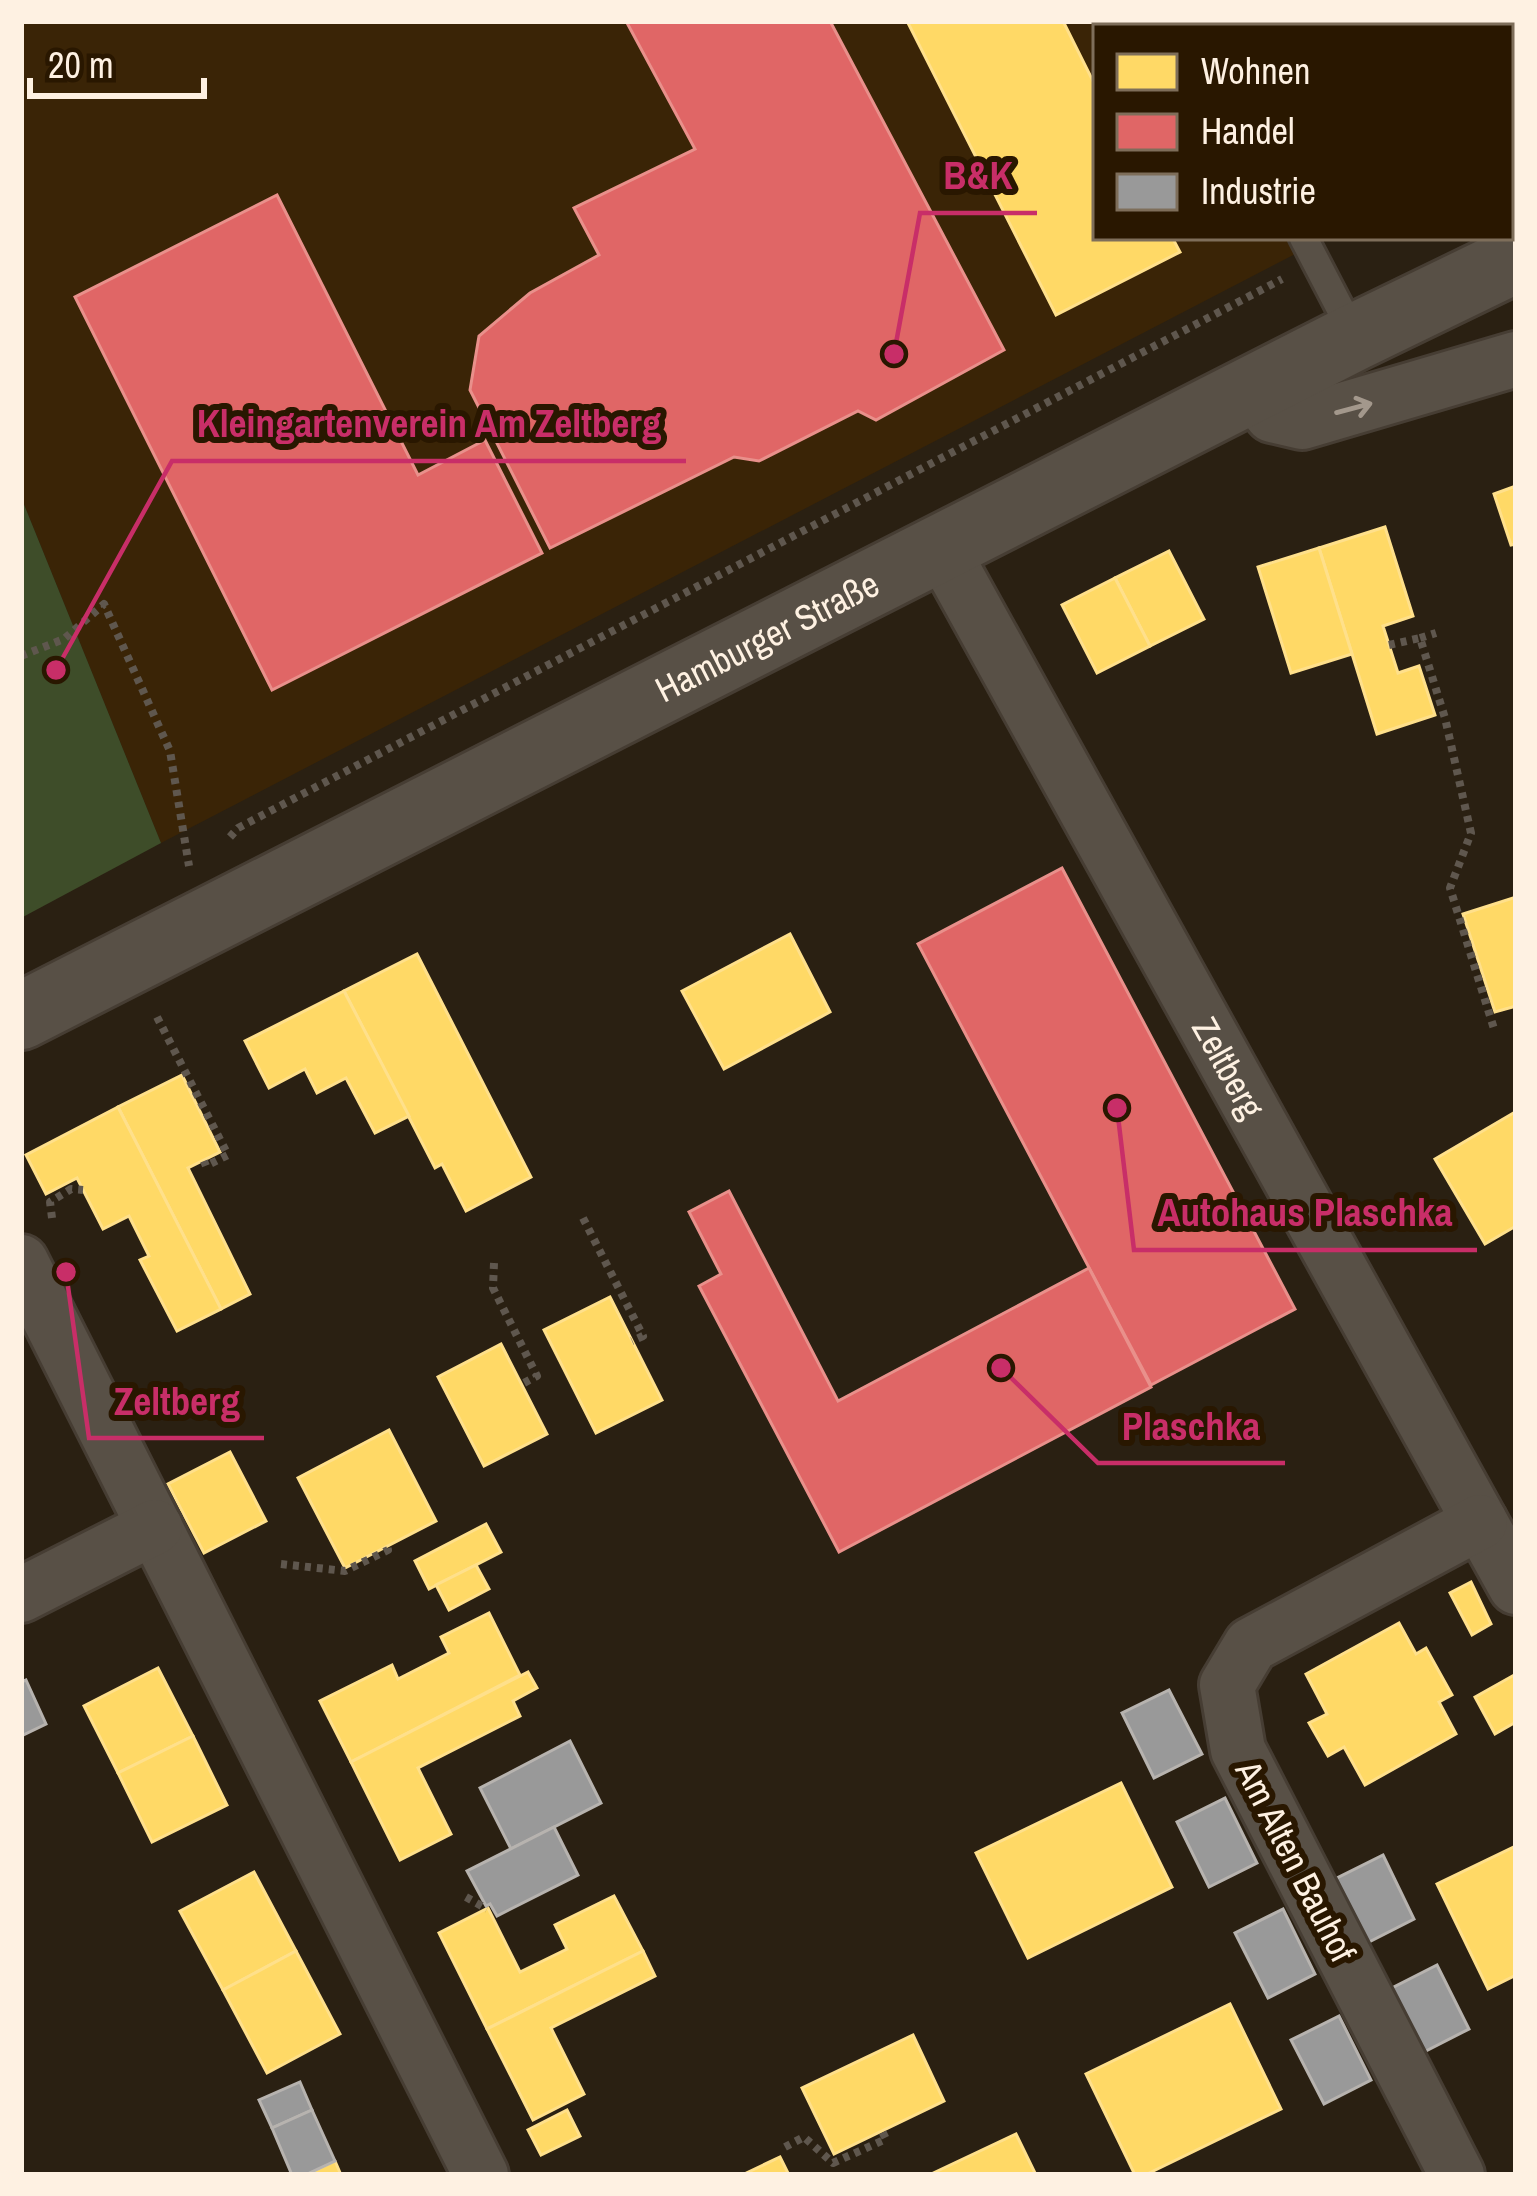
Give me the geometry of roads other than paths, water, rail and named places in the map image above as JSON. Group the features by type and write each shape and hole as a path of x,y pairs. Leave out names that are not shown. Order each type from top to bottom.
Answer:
{"main road":[{"name":"Hamburger Straße","path":"21,1016 1516,259"}],"street":[{"path":"1252,390 1272,415 1302,422 1516,359"},
{"name":"Zeltberg","path":"940,548 1516,1587"},
{"path":"37,1241 155,1527 482,2175"},
{"name":"Am Alten Bauhof","path":"1457,2175 1238,1750 1226,1685 1251,1646 1480,1522"},
{"path":"21,1595 155,1527"}],"lane":[{"path":"1309,249 1355,337"}],"place":[{"name":"B&K","path":"894,354"},
{"name":"Kleingartenverein Am Zeltberg","path":"56,670"},
{"name":"Autohaus Plaschka","path":"1117,1108"},
{"name":"Zeltberg","path":"66,1272"},
{"name":"Plaschka","path":"1001,1368"}]}
